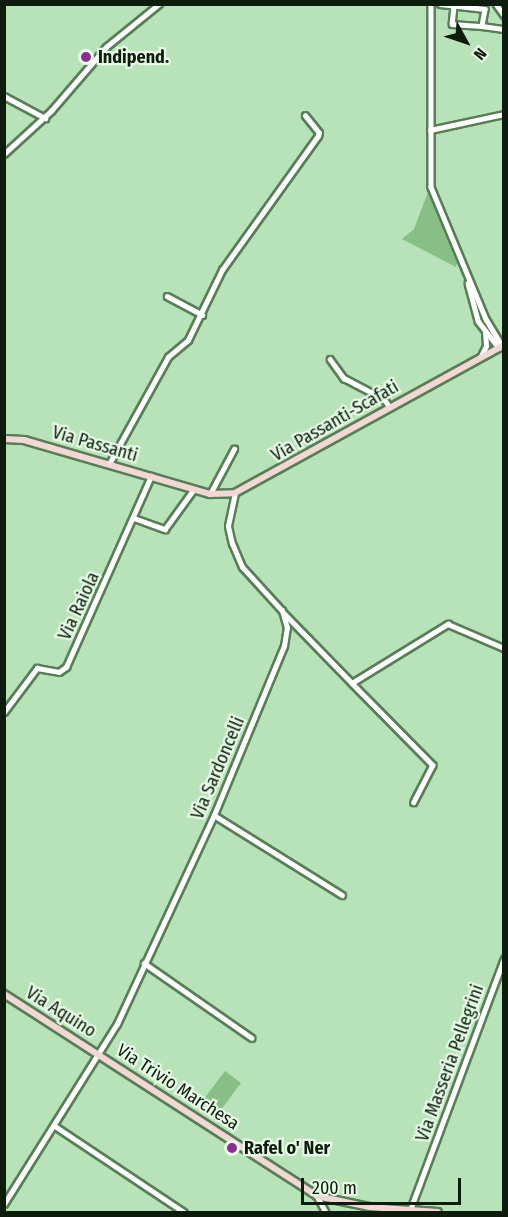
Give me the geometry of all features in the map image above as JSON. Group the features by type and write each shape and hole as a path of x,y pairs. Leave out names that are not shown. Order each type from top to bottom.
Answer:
{"street":[{"path":"4,154 45,118 106,47 159,4"},
{"path":"431,4 431,187 467,277 501,346"},
{"path":"440,4 485,9 482,26"},
{"path":"496,4 504,15"},
{"path":"454,6 452,24 504,29"},
{"path":"4,96 45,118"},
{"path":"430,130 504,114"},
{"path":"109,464 168,357 188,340 222,270 318,136 305,116"},
{"path":"467,277 476,315 484,331 486,346 480,358"},
{"path":"167,296 202,315"},
{"path":"484,331 501,346"},
{"name":"Via Passanti-Scafati","path":"176,483 210,494 236,493 389,406 501,346"},
{"path":"330,359 344,378 384,399 389,406"},
{"name":"Via Passanti","path":"4,439 109,464 176,483"},
{"path":"210,494 234,449"},
{"name":"Via Raiola","path":"4,712 36,668 59,672 66,667 151,476"},
{"path":"134,518 165,529 194,489"},
{"path":"236,493 228,526 232,544 242,567 433,765 414,802"},
{"name":"Via Sardoncelli","path":"4,1204 101,1055 214,815 284,646 287,628 282,611"},
{"path":"352,683 448,624 504,648"},
{"path":"214,815 342,896"},
{"name":"Via Masseria Pellegrini","path":"410,1210 504,958"},
{"path":"144,963 252,1038"},
{"name":"Via Aquino","path":"4,994 101,1055"},
{"name":"Via Trivio Marchesa","path":"101,1055 317,1196 438,1212"},
{"path":"55,1126 184,1212"},
{"path":"317,1196 326,1212"}],"green space":[{"path":"428,192 457,263 456,267 402,239 414,229"},
{"path":"225,1071 241,1083 218,1113 202,1101"}],"place":[{"name":"Indipend.","path":"86,57"},
{"name":"Rafel o' Ner","path":"232,1148"}]}
